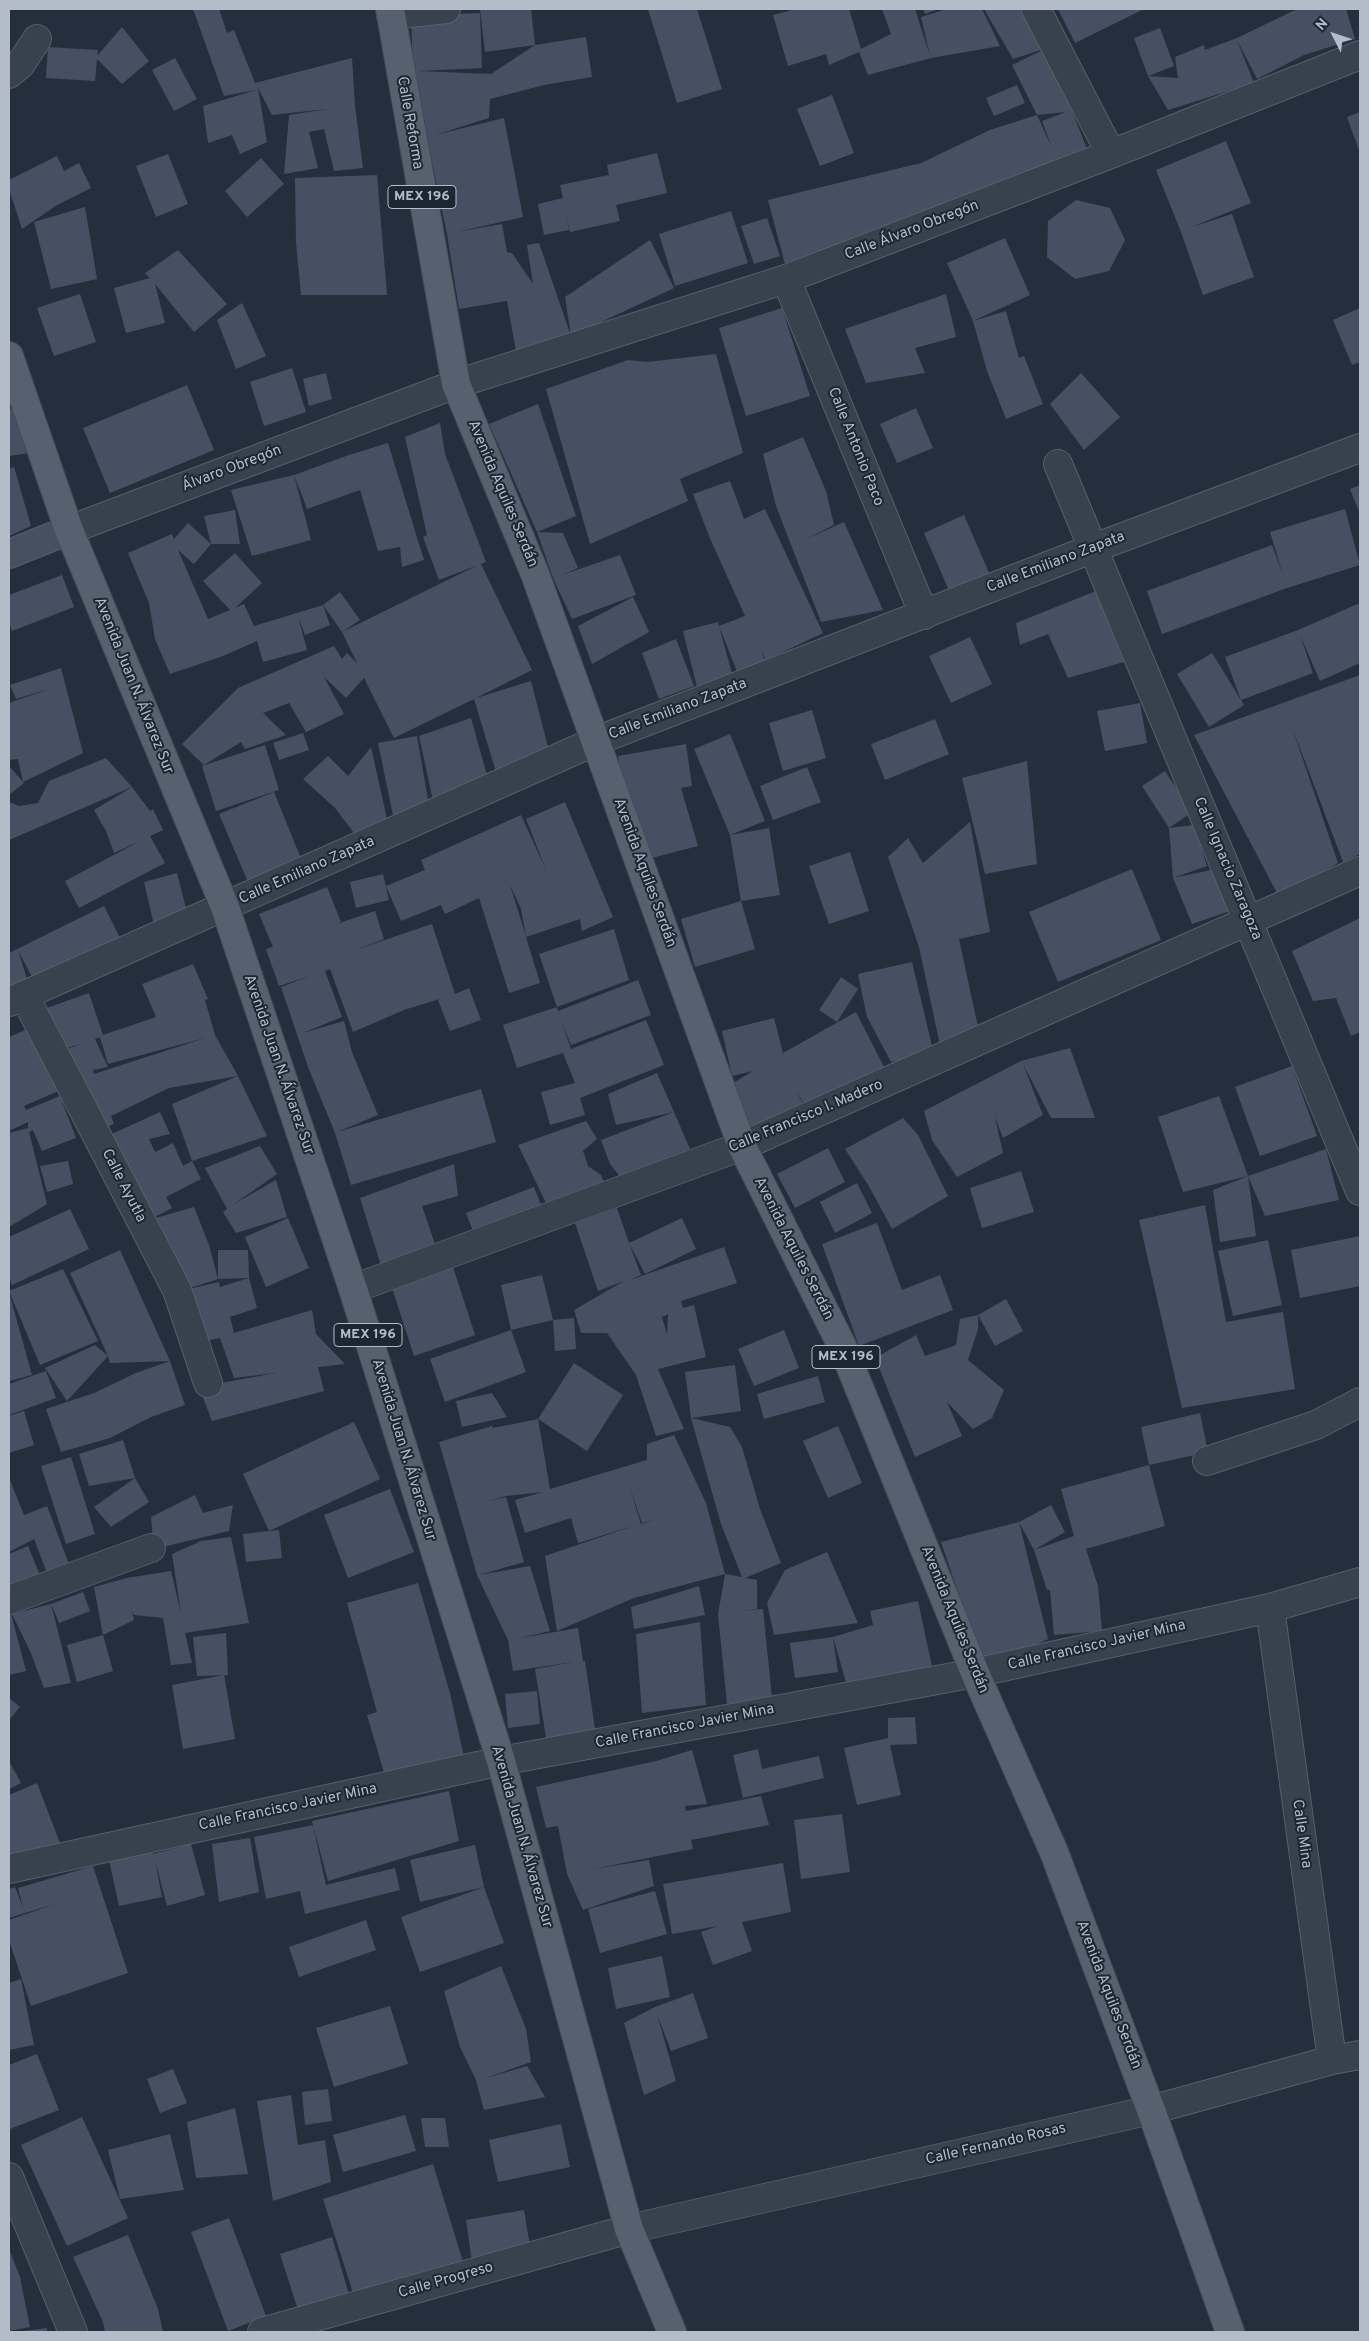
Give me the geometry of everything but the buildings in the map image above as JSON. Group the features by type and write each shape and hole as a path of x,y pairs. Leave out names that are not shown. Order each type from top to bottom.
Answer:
{"main road":[{"name":"Calle Reforma","path":"390,12 456,384"},
{"name":"Avenida Juan N. Álvarez Sur","path":"9,356 69,530 225,907 353,1289 501,1761 629,2229 672,2332"},
{"name":"Avenida Aquiles Serdán","path":"456,384 535,574 742,1146 842,1348 975,1673 1054,1852 1151,2110 1230,2332"},
{"name":"Álvaro Obregón","path":"9,554 69,530"}],"street":[{"path":"390,12 446,9"},
{"path":"1036,9 1111,154"},
{"path":"9,74 20,64 37,39"},
{"name":"Calle Álvaro Obregón","path":"456,384 786,279 1111,154 1360,55"},
{"name":"Calle Antonio Paco","path":"786,279 924,615"},
{"name":"Álvaro Obregón","path":"69,530 456,384"},
{"name":"Calle Emiliano Zapata","path":"16,998 596,741 1094,548 1360,448"},
{"name":"Calle Ignacio Zaragoza","path":"1058,464 1360,1190"},
{"name":"Calle Francisco I. Madero","path":"353,1289 742,1146 1250,922 1360,871"},
{"name":"Calle Ayutla","path":"16,998 177,1290 208,1383"},
{"path":"1207,1461 1316,1425 1360,1402"},
{"path":"9,1600 151,1548"},
{"name":"Calle Francisco Javier Mina","path":"9,1868 501,1761 975,1673 1270,1608 1360,1582"},
{"name":"Calle Mina","path":"1270,1608 1332,2060"},
{"name":"Calle Fernando Rosas","path":"629,2229 1151,2110 1332,2060 1360,2055"},
{"path":"9,2176 73,2332"},
{"name":"Calle Progreso","path":"262,2332 629,2229"}]}
